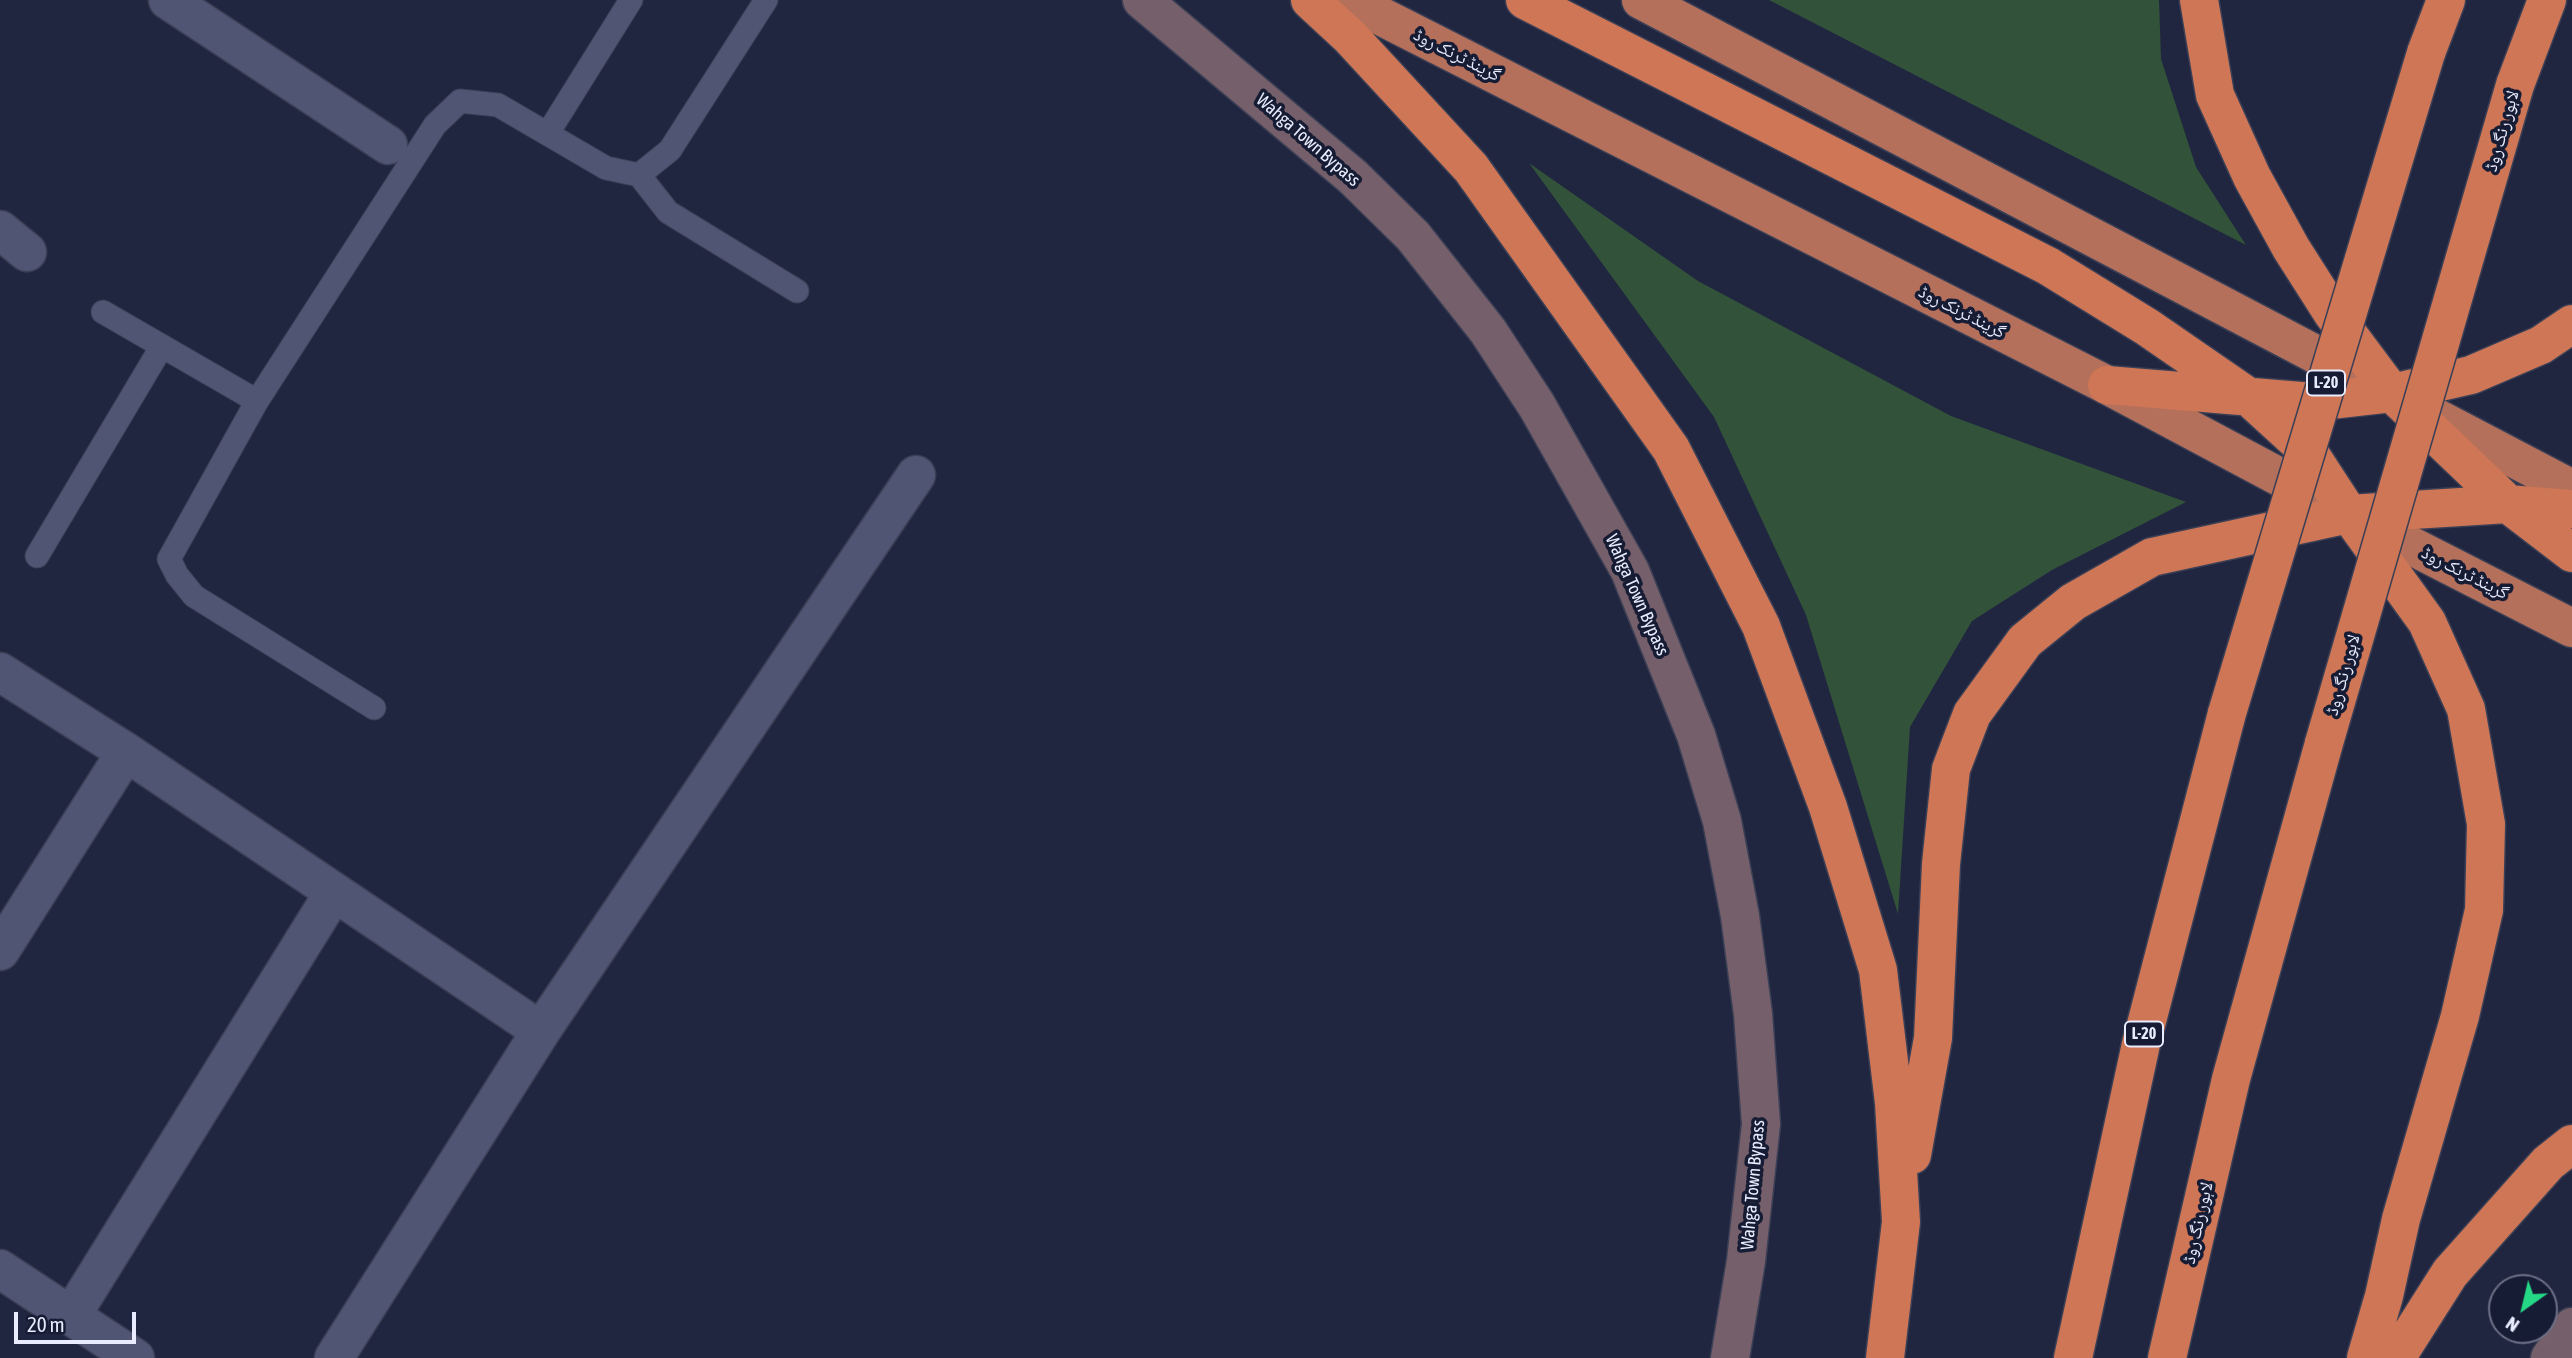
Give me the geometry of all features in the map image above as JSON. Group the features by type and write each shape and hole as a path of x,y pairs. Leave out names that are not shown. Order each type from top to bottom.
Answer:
{"highway":[{"path":"1310,0 1350,37 1471,168 1671,449 1761,626 1828,807 1878,971 1894,1103 1900,1222"},
{"name":"گرینڈ ٹرنک روڈ","path":"1349,0 2106,385 2572,628"},
{"path":"1525,0 2048,266 2147,327 2250,398 2308,451 2349,514 2427,622 2466,709 2486,824 2484,911 2460,1016 2401,1219 2367,1358"},
{"path":"1641,0 2572,489"},
{"path":"2199,0 2216,95 2252,177 2291,248 2333,314 2392,393 2508,504 2572,553"},
{"name":"L-20","path":"2073,1358 2141,1044 2227,713 2426,53 2446,0"},
{"name":"لاہور رنگ روڈ","path":"2167,1358 2231,1080 2324,743 2515,85 2547,0"},
{"path":"2106,385 2313,402 2392,393 2470,375 2542,345 2572,324"},
{"path":"1885,1358 1900,1222 1933,1038 1941,864 1951,769 1972,714 2025,641 2073,602 2152,557 2349,514 2508,504 2572,509"},
{"path":"2396,1358 2450,1273 2548,1163 2572,1144"}],"main road":[{"name":"Wahga Town Bypass","path":"1142,0 1353,177 1413,236 1488,331 1537,406 1630,571 1696,735 1722,821 1740,916 1753,1014 1761,1124 1746,1261 1730,1358"},
{"path":"2550,1358 2572,1327"}],"street":[{"path":"168,0 388,145"},
{"path":"334,1358 541,1031 916,475"},
{"path":"0,672 126,752 333,894 541,1031"},
{"path":"0,951 126,752"},
{"path":"71,1317 333,894"},
{"path":"0,1269 135,1358"}],"lane":[{"path":"548,132 631,0"},
{"path":"639,175 670,150 766,0"},
{"path":"374,708 194,596 177,575 169,559 257,401 435,125 460,101 498,105 606,168 639,175 668,212 797,291"},
{"path":"103,312 257,401"},
{"path":"37,556 162,346"}],"green space":[{"path":"1769,0 2159,0 2161,59 2196,167 2246,245"},
{"path":"1529,163 1698,281 1951,416 2186,502 2052,570 1972,621 1910,727 1898,914 1806,615 1714,417"}]}
